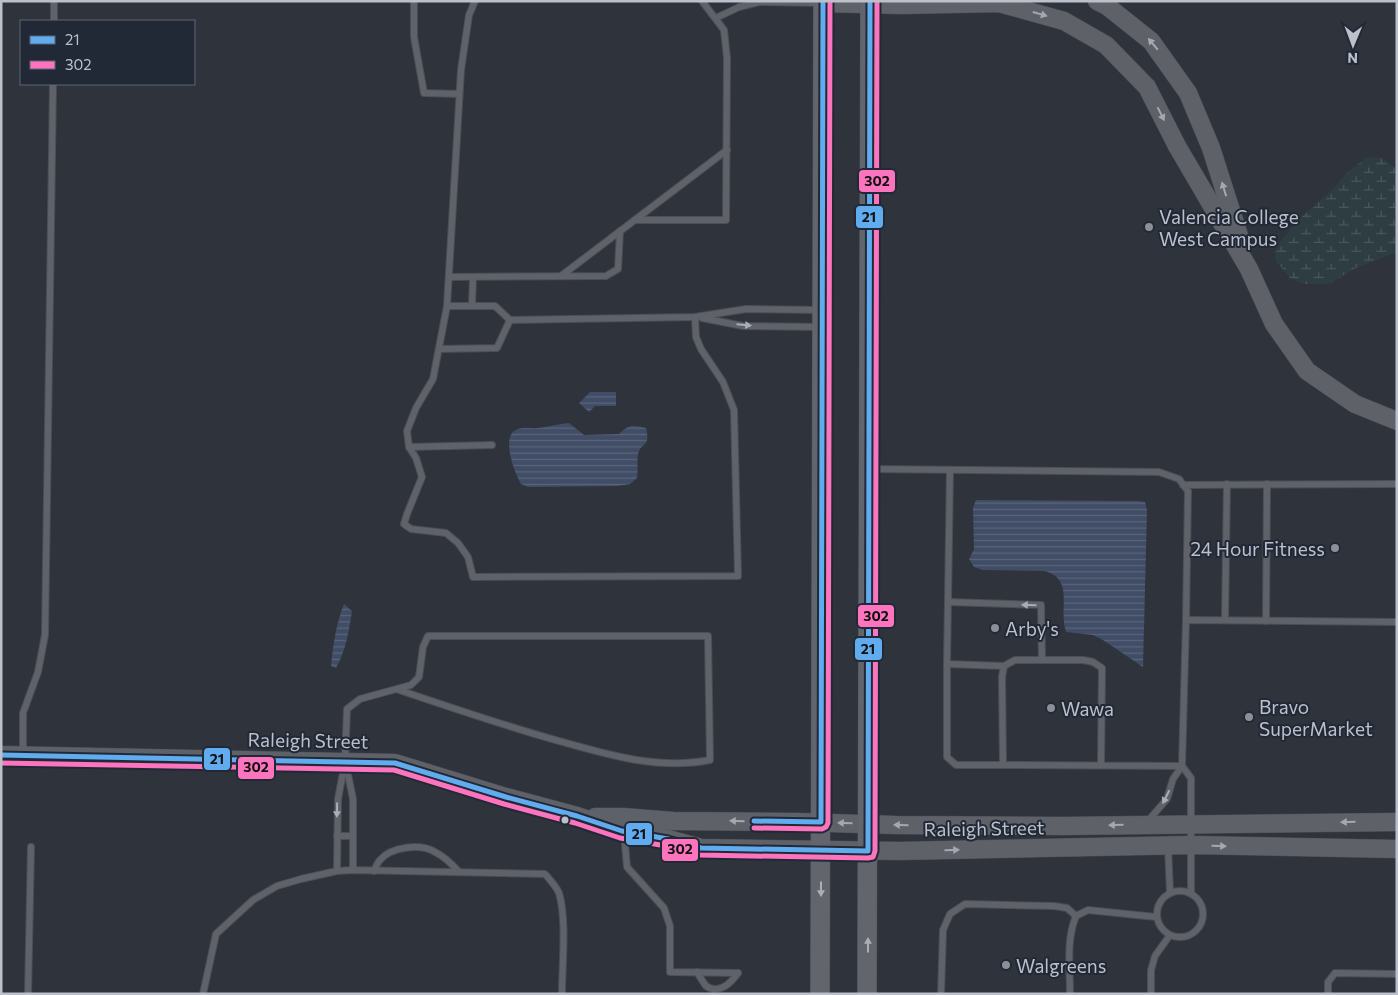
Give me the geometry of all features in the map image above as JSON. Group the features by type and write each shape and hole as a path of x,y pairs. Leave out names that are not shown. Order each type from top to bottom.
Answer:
{"main road":[{"path":"820,994 823,2"},
{"path":"868,994 870,3"}],"street":[{"path":"1097,1 1107,6 1152,41 1188,93 1212,148 1249,268"},
{"path":"823,2 901,5 999,2 1064,21 1106,46 1147,87 1177,146 1249,268 1274,324 1307,370 1355,404 1397,421"},
{"name":"Raleigh Street","path":"1,755 394,763 623,831 668,839 701,848 909,851 1192,845 1397,849"},
{"name":"Raleigh Street","path":"577,816 623,817 673,822 821,822 1044,826 1397,822"}],"lane":[{"path":"54,1 54,20"},
{"path":"414,1 414,36 424,93 459,94"},
{"path":"476,1 469,16 460,70 447,306 433,379 416,408 407,431 409,447 416,458 422,477 404,524 411,529 446,533 458,543 468,557 473,576 738,576 734,410 723,382 701,349 696,337 696,317"},
{"path":"635,220 726,220 728,58 724,30 703,1"},
{"path":"716,18 739,7 759,2 823,2"},
{"path":"23,755 23,714 38,672 45,635 53,85"},
{"path":"561,276 727,150"},
{"path":"449,277 606,276 618,269 620,231"},
{"path":"472,306 473,276"},
{"path":"447,306 495,306 510,320 696,317 746,309 822,318"},
{"path":"696,317 743,326 822,318"},
{"path":"439,349 496,348 510,320"},
{"path":"409,447 492,446"},
{"path":"869,469 1159,472 1179,480 1183,484 1188,491 1182,766 1173,779 1167,799 1144,825"},
{"path":"950,470 946,757 956,765 1182,766"},
{"path":"1183,484 1397,484"},
{"path":"1224,620 1227,484"},
{"path":"1266,621 1267,484"},
{"path":"948,602 1041,605 1042,660"},
{"path":"1186,620 1397,622"},
{"path":"337,871 338,799 345,762 347,709 360,699 399,690 412,685 420,678 423,647 428,636 708,636 710,760 692,764 650,762 610,755 527,732 399,690"},
{"path":"947,664 1004,666 1015,660 1082,660 1093,662 1102,668 1101,765"},
{"path":"1002,765 1002,678 1004,666"},
{"path":"345,762 353,799 353,870"},
{"path":"1182,766 1191,778 1192,893"},
{"path":"623,831 627,867 664,908 670,926 670,972 697,972 730,972 738,973 730,985 723,990 712,990 707,987 697,972"},
{"path":"337,836 353,836"},
{"path":"1168,846 1170,892"},
{"path":"28,994 31,847"},
{"path":"374,871 380,860 394,850 414,847 433,850 459,872"},
{"path":"204,994 216,934 253,900 277,886 337,871 353,870 545,874 558,892 563,916 562,994"},
{"path":"1177,890 1192,893 1198,898 1204,913 1199,928 1186,936 1170,935 1163,930 1156,917 1156,909 1159,902 1170,892 1177,890"},
{"path":"941,994 943,930 950,914 965,904 1054,906 1067,908 1076,916"},
{"path":"1070,994 1071,928 1076,916 1088,910 1156,917"},
{"path":"1150,994 1151,970 1155,956 1170,935"},
{"path":"1328,994 1328,982 1335,974 1397,974"}],"green space":[{"path":"1367,157 1382,158 1397,169 1397,252 1356,268 1332,282 1324,284 1304,284 1290,278 1276,261 1275,252 1281,241 1296,222 1333,189 1346,174"}],"water":[{"path":"590,392 616,392 616,406 595,406 589,412 579,403"},
{"path":"569,423 584,435 619,434 631,426 646,428 647,438 638,454 637,478 630,484 618,486 528,487 521,484 509,449 509,442 514,431 523,428 538,428"},
{"path":"976,500 1145,502 1147,510 1143,667 1093,635 1066,632 1063,588 1060,581 1054,575 1045,571 983,570 974,567 969,559 974,549 973,508"},
{"path":"344,604 352,611 345,647 336,668 331,666 333,650"}],"transit line":[{"name":"21","path":"754,821 821,822 823,1"},
{"name":"302","path":"754,828 822,829 828,823 830,1"},
{"name":"21","path":"1,755 395,763 622,831 668,839 701,848 868,851 870,1"},
{"name":"302","path":"1,763 394,770 620,838 666,846 700,855 873,857 875,851 877,1"}],"place":[{"name":"Valencia College West Campus","path":"1149,227"},
{"name":"24 Hour Fitness","path":"1335,548"},
{"name":"Arby's","path":"995,628"},
{"name":"Wawa","path":"1051,708"},
{"name":"Bravo SuperMarket","path":"1249,717"},
{"name":"Walgreens","path":"1006,965"}]}
